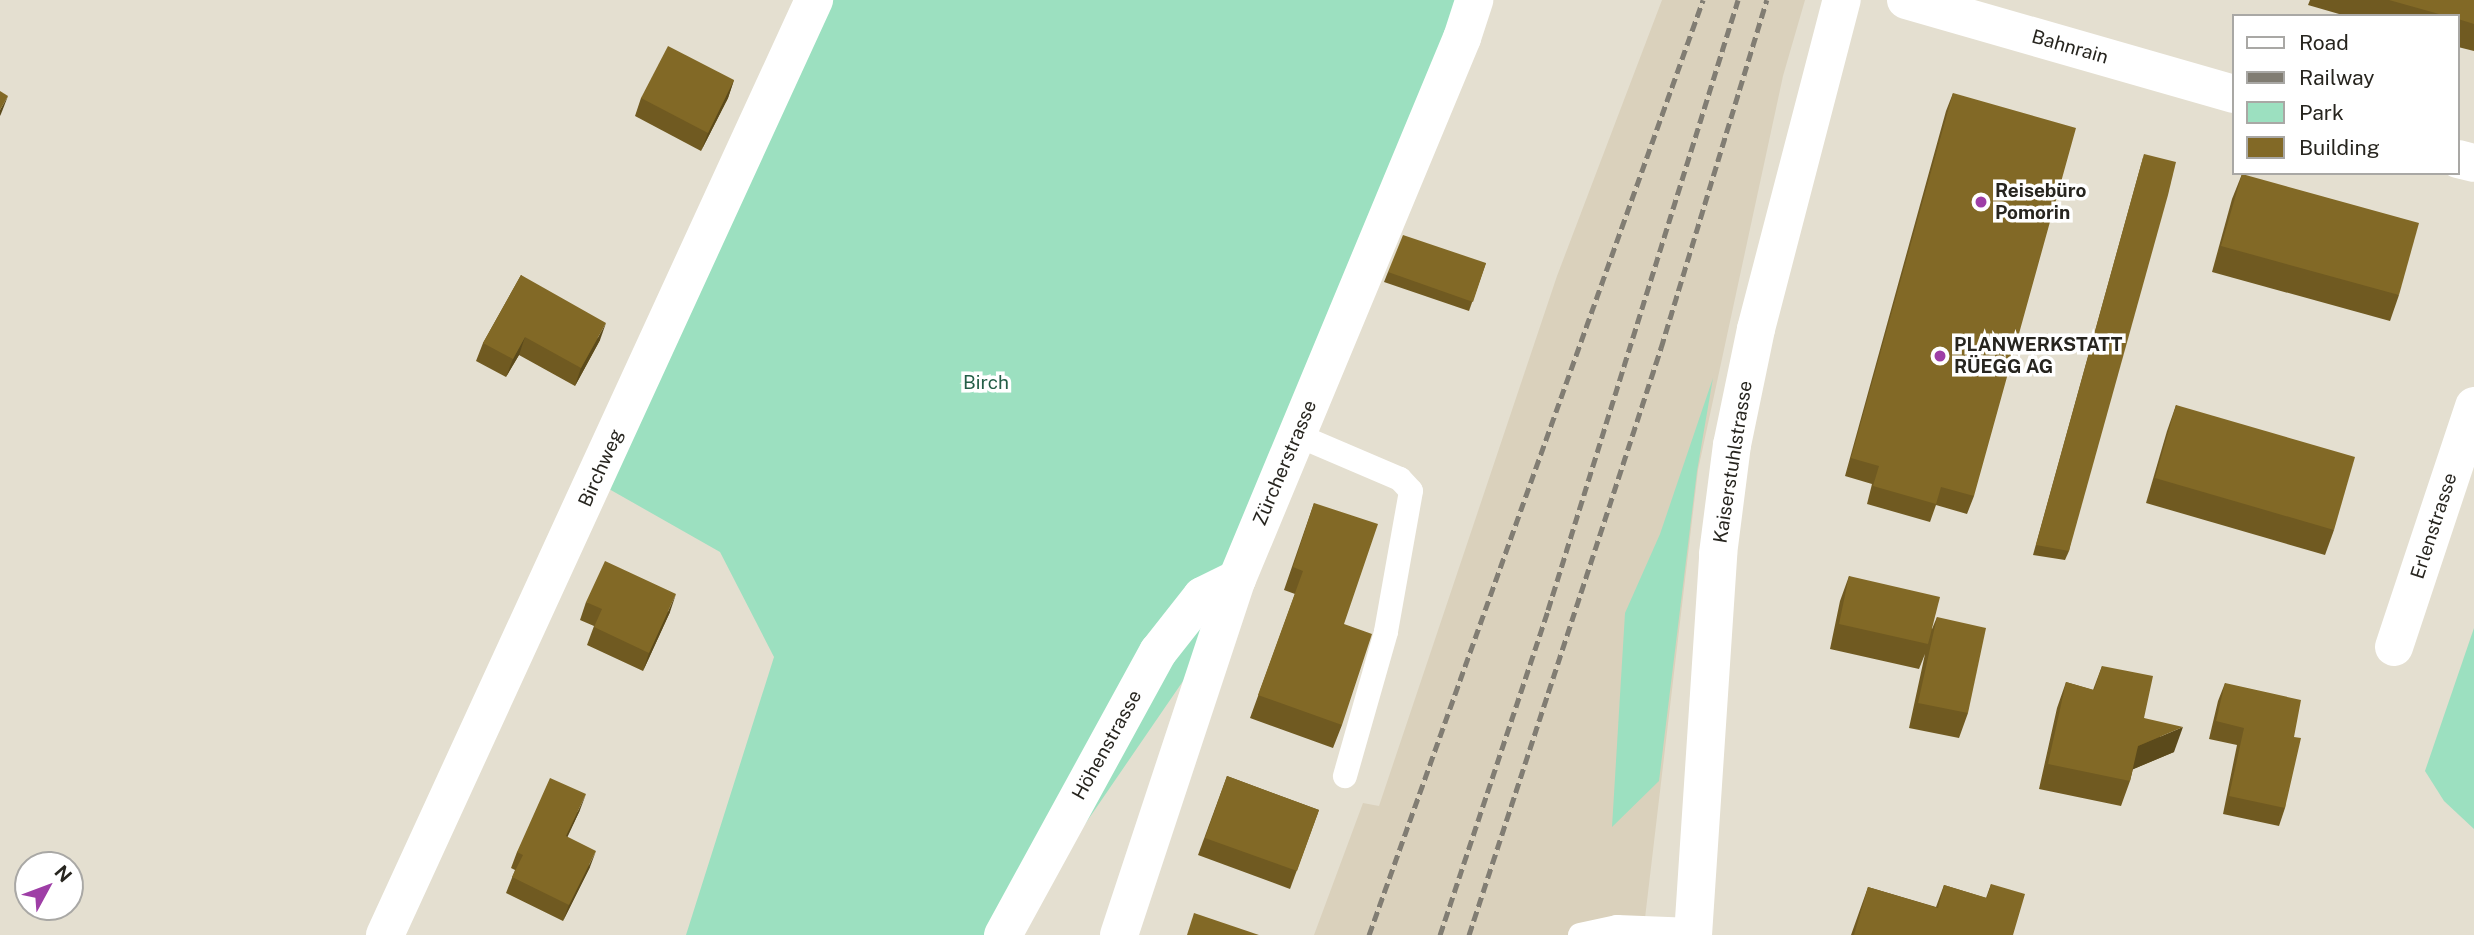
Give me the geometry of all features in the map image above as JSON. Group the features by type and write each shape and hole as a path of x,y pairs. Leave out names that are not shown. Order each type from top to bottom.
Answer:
{"street":[{"name":"Birchweg","path":"385,935 814,0"},
{"name":"Zürcherstrasse","path":"1119,935 1237,579 1462,38 1474,0"},
{"name":"Kaiserstuhlstrasse","path":"1693,932 1718,554 1732,445 1756,329 1842,0"},
{"name":"Bahnrain","path":"1906,0 2232,93"},
{"name":"Erlenstrasse","path":"2394,647 2474,405"},
{"name":"Höhenstrasse","path":"1003,935 1158,652 1202,596 1237,579"}],"lane":[{"path":"1297,435 1400,480 1411,491 1386,632 1345,775"},
{"path":"1580,935 1617,927 1693,932"}],"shaded area":[{"path":"1662,0 1805,0 1783,76 1698,470 1643,935 1314,935 1363,803 1379,806 1557,276"}],"green space":[{"name":"Birch","path":"814,0 1470,0 1240,598 1009,935 686,935 774,657 720,552 609,489"},
{"path":"1713,378 1697,471 1659,781 1612,827 1625,613 1660,534"},
{"path":"2474,628 2474,829 2444,801 2425,771"}],"building":[{"path":"2389,0 2474,0 2474,24 2460,20 2460,14 2439,14"},
{"path":"668,46 734,80 708,133 641,98"},
{"path":"0,91 8,96 0,110"},
{"path":"1953,93 2076,128 1974,496 1941,487 1936,504 1873,486 1879,466 1851,458"},
{"path":"2144,154 2176,162 2168,195 2069,551 2036,545"},
{"path":"2242,175 2419,223 2399,295 2221,246"},
{"path":"1403,235 1486,263 1473,302 1388,272"},
{"path":"521,275 606,323 581,368 525,337 513,359 483,343"},
{"path":"2176,405 2355,457 2334,530 2155,478"},
{"path":"1314,503 1378,524 1344,624 1372,634 1342,725 1258,695 1303,571 1293,567"},
{"path":"605,561 676,594 649,653 594,627 602,609 586,602"},
{"path":"1849,576 1940,597 1928,644 1839,624"},
{"path":"1937,617 1986,628 1968,713 1918,703"},
{"path":"2102,666 2153,676 2144,718 2183,727 2138,746 2130,781 2048,764 2066,682 2094,690"},
{"path":"2225,683 2301,700 2294,737 2301,738 2285,808 2229,796 2244,728 2216,721"},
{"path":"1227,776 1319,810 1297,871 1205,838"},
{"path":"550,778 586,794 566,836 596,851 569,905 512,877 523,855 517,852"},
{"path":"1991,884 2025,894 2013,935 1854,935 1868,887 1938,908 1944,885 1987,898"},
{"path":"1194,913 1259,935 1187,935"}],"railway":[{"path":"1369,935 1703,0"},
{"path":"1440,935 1548,610 1738,0"},
{"path":"1469,935 1661,348 1767,0"}],"place":[{"name":"Reisebüro Pomorin","path":"1981,202"},
{"name":"PLANWERKSTATT RÜEGG AG","path":"1940,356"}]}
